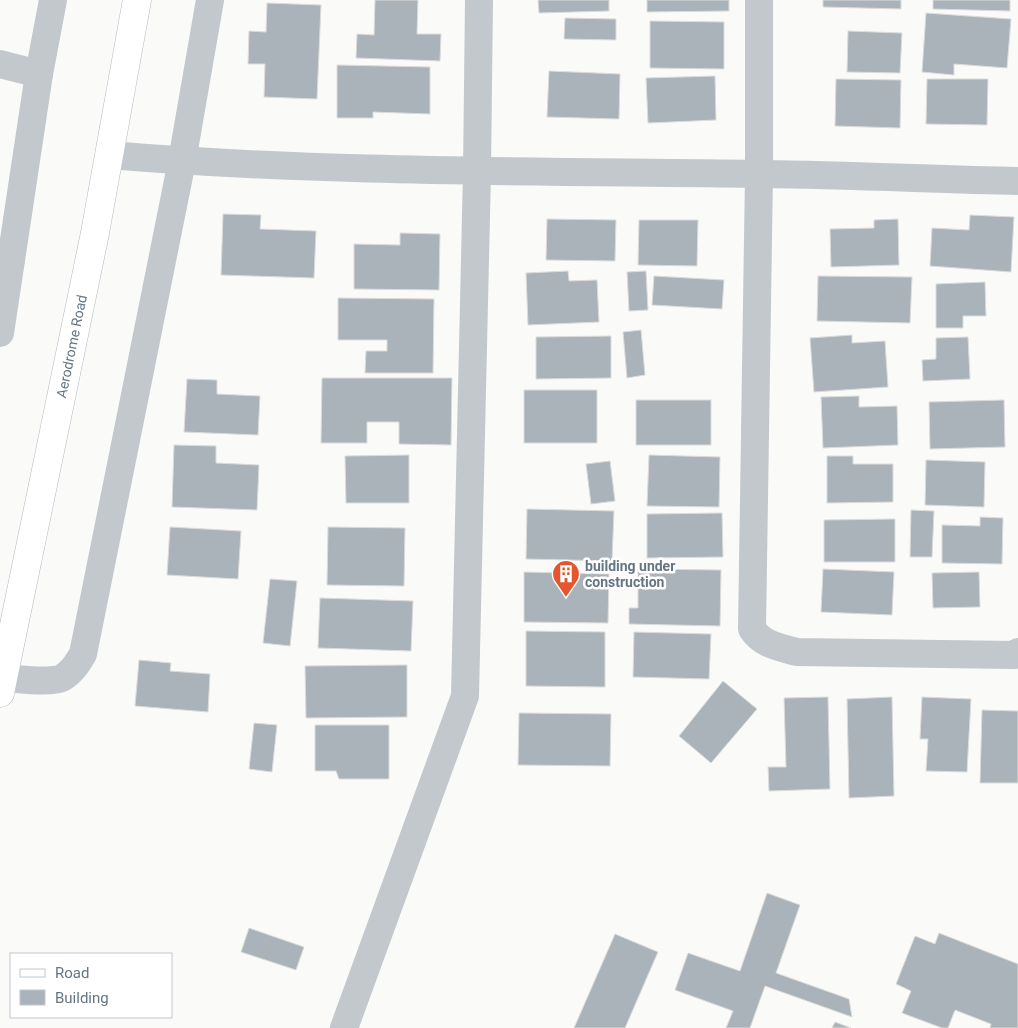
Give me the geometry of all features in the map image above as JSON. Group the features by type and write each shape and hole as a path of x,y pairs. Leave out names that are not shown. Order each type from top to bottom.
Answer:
{"street":[{"path":"0,333 39,74 53,0"},
{"name":"Aerodrome Road","path":"1,682 109,155 137,0"},
{"path":"1,682 60,679 75,668 83,654 182,161 210,0"},
{"path":"344,1028 465,696 478,172 479,0"},
{"path":"758,0 759,174 752,629 759,639 771,646 797,652 1014,655 1018,652"},
{"path":"0,64 39,74"},
{"path":"109,155 182,161 478,172 759,174 1018,181"}],"building":[{"path":"375,0 418,0 417,34 441,34 440,61 356,58 357,34 374,35"},
{"path":"538,0 609,0 609,11 539,13"},
{"path":"647,0 729,0 729,11 647,12"},
{"path":"823,0 901,0 901,9 823,7"},
{"path":"933,0 1010,0 1010,11 933,9"},
{"path":"267,3 321,5 317,99 264,97 265,64 248,64 249,31 266,32"},
{"path":"926,13 1011,19 1007,68 954,64 954,75 922,72"},
{"path":"565,18 616,19 616,40 564,39"},
{"path":"650,21 724,22 724,69 650,68"},
{"path":"848,31 902,33 900,73 847,72"},
{"path":"337,65 430,67 430,114 373,112 373,118 337,118"},
{"path":"549,71 620,74 619,119 547,117"},
{"path":"715,76 716,120 648,123 646,78"},
{"path":"836,79 901,80 900,128 835,126"},
{"path":"927,79 988,79 987,125 926,124"},
{"path":"223,214 261,215 260,229 316,231 314,278 221,275"},
{"path":"970,215 1014,217 1011,272 930,266 932,228 969,230"},
{"path":"547,219 616,220 615,261 546,260"},
{"path":"898,219 899,265 831,267 830,229 874,228 874,220"},
{"path":"639,220 698,220 697,266 638,265"},
{"path":"400,233 440,234 439,290 354,289 354,244 400,245"},
{"path":"568,271 569,281 597,280 599,322 528,325 526,273"},
{"path":"646,271 648,310 629,311 627,272"},
{"path":"654,276 724,280 722,309 652,305"},
{"path":"818,276 912,277 910,323 817,321"},
{"path":"985,282 986,316 963,316 963,328 936,328 936,284"},
{"path":"338,298 434,299 433,373 365,373 366,351 387,351 387,340 338,340"},
{"path":"641,330 645,375 627,378 623,332"},
{"path":"852,335 852,343 885,341 888,387 814,392 810,338"},
{"path":"611,336 611,378 536,379 536,337"},
{"path":"968,337 970,379 923,381 922,360 936,359 936,338"},
{"path":"322,378 452,378 451,445 399,444 399,422 367,422 367,443 321,443"},
{"path":"187,379 217,380 217,394 260,396 258,435 184,432"},
{"path":"524,390 597,390 597,443 524,443"},
{"path":"859,396 859,407 897,406 898,445 823,448 821,397"},
{"path":"636,400 711,400 711,445 636,445"},
{"path":"1004,400 1005,447 930,449 929,402"},
{"path":"174,445 216,446 216,463 259,465 257,510 172,507"},
{"path":"409,455 409,503 346,503 345,456"},
{"path":"649,455 720,457 719,507 647,506"},
{"path":"827,456 853,456 853,464 893,464 893,502 827,503"},
{"path":"926,460 985,462 984,507 925,505"},
{"path":"610,461 615,501 591,504 586,464"},
{"path":"527,509 614,511 612,561 526,559"},
{"path":"911,510 934,511 932,557 910,557"},
{"path":"722,513 723,557 647,558 647,514"},
{"path":"980,517 1003,518 1002,564 942,563 942,525 980,526"},
{"path":"895,519 895,562 824,562 824,520"},
{"path":"170,527 241,531 238,579 167,575"},
{"path":"328,527 405,528 404,586 327,585"},
{"path":"638,569 721,570 720,626 629,624 629,608 638,608"},
{"path":"823,569 894,572 892,615 821,612"},
{"name":"building under construction","path":"524,572 609,574 608,623 524,622"},
{"path":"979,572 980,607 933,608 932,573"},
{"path":"270,579 297,581 290,646 263,643"},
{"path":"320,598 413,601 411,651 318,648"},
{"path":"526,631 605,632 605,687 526,686"},
{"path":"634,632 711,634 709,679 633,677"},
{"path":"139,660 171,663 170,671 210,674 208,712 135,706"},
{"path":"407,665 407,717 306,718 305,666"},
{"path":"723,681 757,709 711,763 679,736"},
{"path":"828,697 830,789 769,791 768,767 786,767 784,698"},
{"path":"892,697 894,796 849,798 847,699"},
{"path":"922,697 971,699 967,772 926,771 928,739 920,739"},
{"path":"982,710 1018,711 1018,783 980,783"},
{"path":"519,713 611,714 610,766 518,765"},
{"path":"254,723 277,725 272,772 249,769"},
{"path":"315,725 389,725 389,779 339,779 336,771 315,771"},
{"path":"767,893 800,905 776,973 849,999 852,1017 765,986 750,1028 726,1028 733,1011 675,990 688,953 740,971"},
{"path":"249,928 304,947 296,970 241,952"},
{"path":"939,933 1018,964 1018,1028 990,1028 991,1024 955,1010 948,1028 942,1028 902,1013 911,991 896,984 915,936 935,944"},
{"path":"615,934 658,952 625,1028 574,1028"},
{"path":"835,1022 851,1028 832,1028"}],"place":[{"name":"building under construction","path":"566,598"}]}
